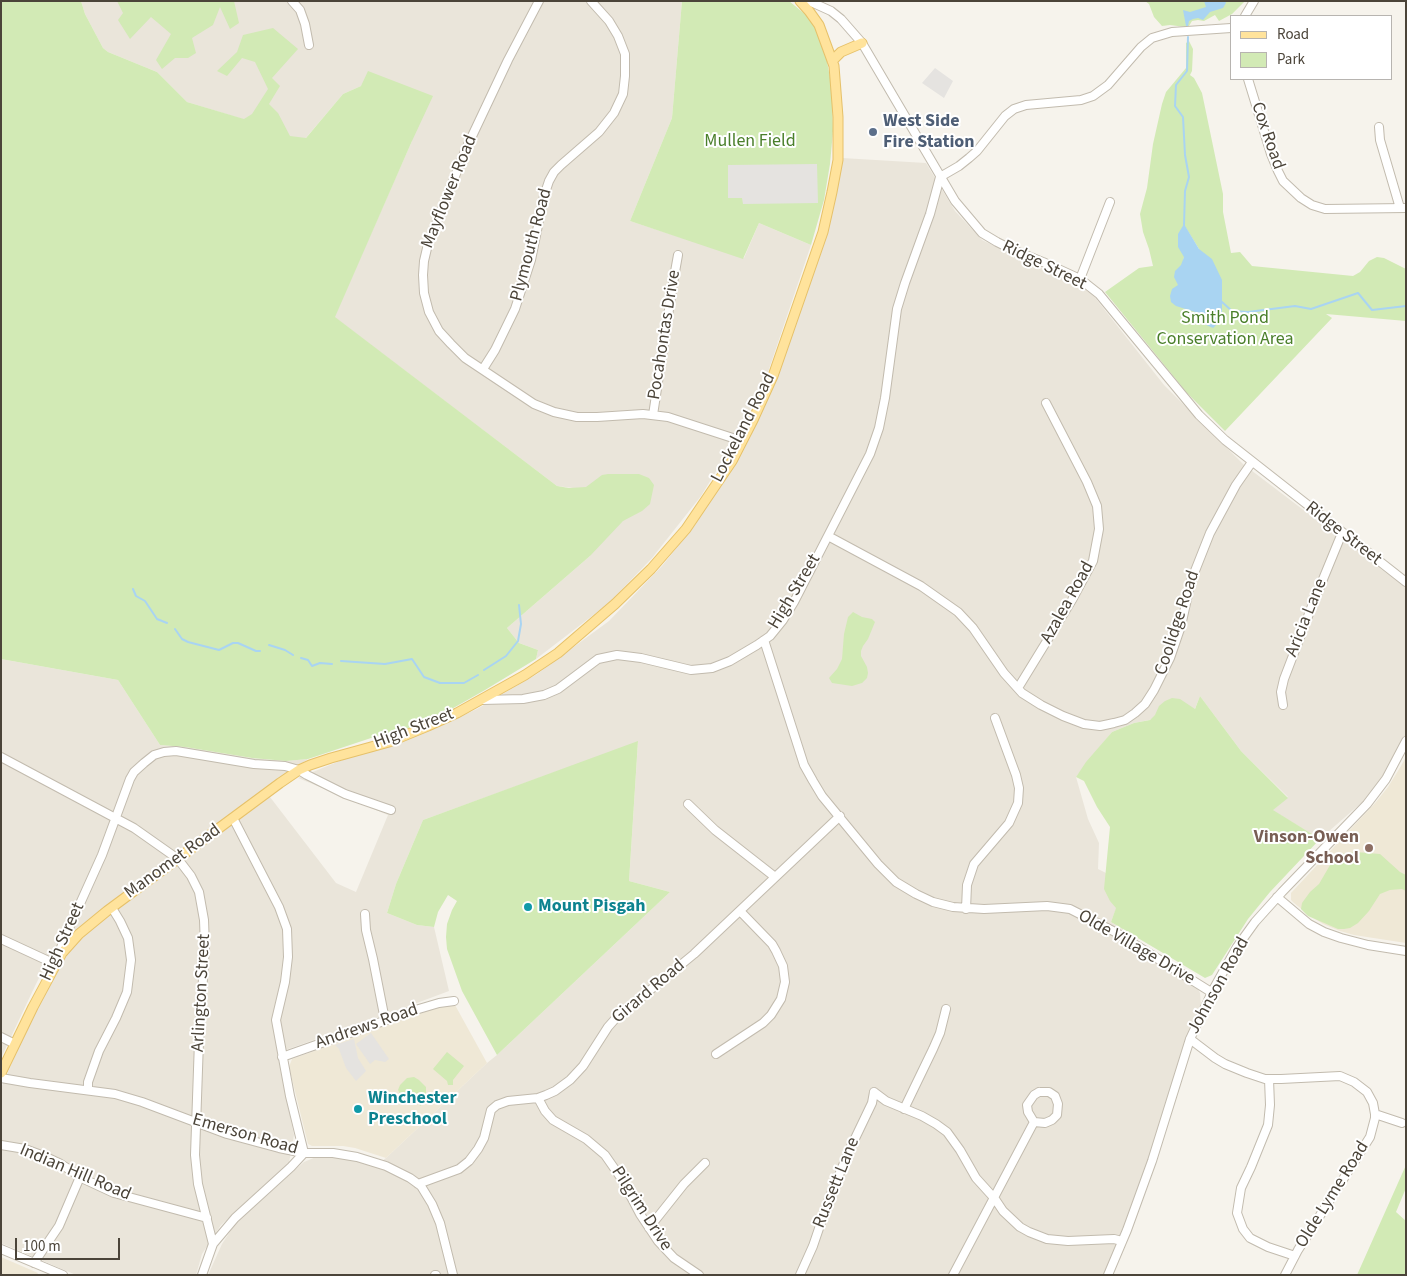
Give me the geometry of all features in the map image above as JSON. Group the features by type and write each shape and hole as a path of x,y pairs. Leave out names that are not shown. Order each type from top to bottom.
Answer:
{"main road":[{"name":"Lockeland Road","path":"482,700 525,675 558,652 615,604 651,569 686,529 732,461 753,420 773,376 823,232 838,160 838,109 832,60 819,25 800,1"},
{"path":"832,60 841,52 862,43"},
{"name":"High Street","path":"300,770 331,758 389,742 457,713 482,700"},
{"name":"Manomet Road","path":"56,964 62,953 79,934 300,770"},
{"name":"High Street","path":"1,1073 56,964"}],"street":[{"path":"292,1 300,10 309,45"},
{"name":"Mayflower Road","path":"539,1 465,151 428,244 424,261 424,293 429,312 439,331 465,358 534,404 564,415 590,417 643,414 668,417 742,441"},
{"name":"Plymouth Road","path":"483,369 495,350 515,308 531,260 544,196 549,181 561,165 599,132 614,113 623,94 625,54 618,36 609,21 591,1"},
{"name":"Ridge Street","path":"809,1 831,11 841,19 862,43 955,201 982,233 1009,248 1080,279 1099,294 1199,416 1252,462 1406,582"},
{"path":"1246,15 1254,1"},
{"path":"940,177 959,166 977,151 1008,113 1022,106 1080,100 1093,96 1108,85 1147,41 1159,35 1192,30 1230,28"},
{"name":"Cox Road","path":"1248,80 1278,171 1283,181 1301,198 1312,205 1326,209 1403,208"},
{"path":"1379,127 1380,140 1403,208"},
{"name":"High Street","path":"482,700 523,699 544,695 558,689 598,659 617,655 640,658 691,670 712,668 730,661 770,636 794,602 870,454 879,428 897,309 930,214 940,177"},
{"path":"1080,279 1110,202"},
{"name":"Pocahontas Drive","path":"653,416 678,255"},
{"name":"Azalea Road","path":"1018,688 1072,600 1093,561 1098,528 1097,506 1087,482 1046,403"},
{"name":"Coolidge Road","path":"828,536 921,586 958,612 973,628 1004,673 1022,692 1041,705 1063,716 1084,724 1100,726 1125,720 1145,704 1154,690 1170,658 1181,626 1191,581 1210,533 1236,485 1252,462"},
{"name":"Aricia Lane","path":"1283,705 1281,692 1284,679 1342,533"},
{"name":"Olde Village Drive","path":"764,640 804,765 822,796 878,864 896,882 933,902 953,907 984,910 1047,906 1070,910 1115,932 1212,992"},
{"path":"966,909 967,885 974,864 1009,823 1018,803 1019,788 1016,775 995,718"},
{"name":"Johnson Road","path":"1108,1275 1152,1161 1190,1039 1212,992 1237,947 1255,922 1277,897 1367,804 1386,779 1406,741"},
{"name":"High Street","path":"56,964 65,937 102,856 130,779 134,772 154,755 176,751 254,764 285,766 300,770"},
{"name":"Arlington Street","path":"1,756 134,828 178,859 191,876 199,892 206,947 199,1041 196,1155 198,1184 213,1244"},
{"path":"300,770 345,794 391,810"},
{"path":"688,804 715,830 775,877"},
{"name":"Girard Road","path":"418,1184 460,1169 478,1149 484,1138 491,1110 498,1105 508,1101 538,1098 554,1091 570,1080 583,1066 616,1018 694,954 840,816"},
{"path":"202,1275 213,1244 235,1218 304,1153 282,1057 276,1020 285,982 288,957 287,929 279,906 233,818"},
{"path":"1277,897 1309,924 1324,932 1368,945 1406,951"},
{"path":"88,1090 88,1082 99,1051 127,992 131,960 128,938 112,908"},
{"path":"716,1054 763,1023 771,1015 781,999 784,987 785,975 783,966 772,944 740,911"},
{"path":"365,914 366,930 385,1020"},
{"path":"1,939 56,964"},
{"name":"Andrews Road","path":"282,1057 385,1020 440,1003 454,1001"},
{"path":"946,1009 940,1033 904,1108 922,1116 948,1132 976,1178 1003,1211 1020,1227 1047,1239 1114,1239 1122,1241"},
{"path":"1,1037 15,1044"},
{"path":"1190,1039 1225,1064 1269,1079 1340,1076 1354,1082 1366,1092 1373,1104 1375,1114 1402,1123"},
{"name":"Emerson Road","path":"1,1078 115,1094 142,1102 227,1134 304,1153 333,1153 358,1157 386,1166 421,1186 432,1204 440,1223 453,1275"},
{"path":"1269,1079 1270,1105 1268,1125 1241,1188 1237,1213 1243,1229 1250,1238 1268,1247 1295,1256"},
{"name":"Russett Lane","path":"800,1275 813,1246 829,1198 872,1103 874,1092 886,1101 904,1108"},
{"path":"1039,1092 1049,1092 1057,1100 1059,1110 1057,1115 1045,1123 1034,1122 1028,1112 1027,1105 1034,1095 1039,1092"},
{"name":"Pilgrim Drive","path":"538,1098 545,1111 554,1120 586,1139 609,1159 649,1228 662,1246 674,1258 699,1275"},
{"name":"Olde Lyme Road","path":"1285,1275 1370,1137 1376,1118 1375,1114"},
{"path":"953,1275 1034,1122"},
{"name":"Indian Hill Road","path":"1,1145 25,1149 44,1156 114,1194 207,1218"},
{"path":"649,1228 684,1184 705,1162"},
{"path":"34,1263 59,1226 80,1177"},
{"path":"1,1249 63,1275"}],"shaded area":[{"path":"81,1 682,1 672,118 630,221 744,258 759,223 811,245 766,378 732,445 701,496 652,558 609,603 536,659 538,650 519,643 507,628 590,556 613,493 557,486 334,317 412,141 361,86 343,94 299,146 249,121 187,102 157,72 108,52 103,48 85,14"},
{"path":"935,68 953,81 944,98 922,83"},
{"path":"842,158 926,163 955,211 982,240 1025,261 1065,277 1093,295 1164,385 1243,464 1406,588 1406,734 1387,771 1368,797 1320,839 1272,810 1288,797 1241,751 1200,696 1194,711 1134,723 1112,732 1076,777 1088,819 1099,843 1098,869 1126,883 1111,922 1126,931 1120,941 1198,989 1201,1005 1175,1072 1161,1125 1125,1226 1105,1275 208,1275 222,1244 235,1224 304,1162 316,1157 339,1157 376,1165 386,1158 670,892 629,881 638,742 423,820 396,884 387,913 417,925 434,927 449,991 277,1053 294,1135 289,1163 221,1225 202,1254 196,1275 76,1275 1,1243 1,1088 30,1022 58,967 71,950 90,930 130,898 170,871 270,797 336,883 356,892 388,815 298,778 347,758 426,732 477,709 537,674 609,621 662,566 695,525 745,447 765,406 786,353 825,239"},
{"path":"817,164 818,203 743,204 742,198 728,198 728,165"},
{"path":"1,659 118,680 160,745 185,747 252,758 286,761 308,759 159,867 73,933 52,952 1,1058"},
{"name":"Vinson-Owen School","path":"1406,757 1406,943 1354,935 1323,924 1294,903 1291,900 1291,893 1376,802 1388,787"},
{"path":"449,1003 455,1005 487,1063 386,1158 355,1148 312,1146 308,1144 289,1067 292,1059"},
{"path":"371,1033 389,1059 385,1062 375,1060 370,1064 356,1044"},
{"path":"354,1039 358,1058 366,1071 356,1081 346,1068 339,1049 335,1045"},
{"path":"1,1257 38,1273 37,1275 1,1275"}],"green space":[{"path":"1,1 81,1 85,14 103,48 108,52 157,72 187,102 244,119 252,114 268,89 255,62 242,58 227,76 217,71 237,52 243,35 273,28 298,49 272,78 280,86 269,104 278,113 290,136 306,138 343,94 361,86 368,71 433,96 335,317 557,486 569,488 586,487 602,475 608,474 639,474 649,478 654,485 650,504 642,511 623,521 590,556 507,628 519,643 538,650 536,659 448,711 409,728 383,734 308,759 286,761 160,745 118,680 1,659"},
{"path":"117,1 234,1 239,23 230,29 220,7 213,25 192,38 196,53 188,58 175,58 162,69 156,60 171,34 151,17 130,39 118,20 123,13"},
{"name":"Mullen Field","path":"682,1 789,1 811,19 825,51 832,88 833,131 824,200 811,245 759,223 743,259 630,221 672,118"},
{"path":"1145,1 1245,1 1232,14 1219,21 1215,15 1204,21 1192,21 1189,26 1185,27 1162,26 1154,17 1149,4"},
{"name":"Smith Pond Conservation Area","path":"1189,41 1193,49 1192,71 1190,75 1194,78 1202,93 1223,194 1223,212 1231,253 1240,252 1252,266 1353,276 1360,272 1369,261 1377,257 1384,258 1406,269 1406,321 1326,314 1332,318 1225,431 1187,393 1105,292 1139,268 1153,266 1140,214 1147,188 1153,144 1162,104 1166,92 1186,68 1186,43","holes":["1184,225 1199,249 1183,261"]},
{"path":"853,612 875,622 861,651 861,656 867,667 867,678 862,683 852,686 832,683 829,678 837,669 842,659 844,634 848,617"},
{"path":"1200,696 1241,751 1288,798 1273,810 1320,839 1270,892 1248,919 1212,975 1205,978 1111,922 1116,908 1104,889 1110,827 1084,781 1076,777 1086,762 1112,732 1134,723 1150,720 1155,715 1159,706 1172,698 1180,699 1195,709"},
{"name":"Mount Pisgah","path":"638,741 629,881 670,892 497,1055 462,991 447,949 447,924 457,901 448,895 438,912 434,927 417,925 387,913 396,884 423,820"},
{"path":"1356,852 1380,854 1406,875 1406,891 1402,889 1390,890 1380,894 1369,911 1358,923 1350,928 1338,929 1308,916 1301,909 1302,903 1319,884 1333,860 1341,854"},
{"path":"447,1052 464,1066 453,1080 453,1085 448,1085 447,1081 433,1069"},
{"path":"414,1077 426,1087 426,1102 420,1106 418,1100 412,1095 400,1094 398,1090 407,1078"},
{"path":"1406,1165 1406,1188 1396,1212 1406,1221 1406,1275 1357,1275"}],"water":[{"path":"1204,1 1225,1 1226,3 1223,8 1210,12 1203,20 1193,19 1186,26 1183,10 1190,12 1206,7"},
{"path":"1184,224 1199,249 1212,259 1222,280 1222,315 1220,321 1213,328 1204,324 1195,312 1176,306 1171,302 1172,289 1178,285 1174,277 1175,271 1181,265 1184,257 1178,247 1178,234"}],"waterway":[{"path":"1184,225 1185,191 1189,177 1185,155 1183,117 1175,106 1176,85 1187,71 1188,37"},
{"path":"1222,302 1232,311 1248,312 1295,306 1311,309 1358,293 1372,310 1406,306"},
{"path":"133,589 136,596 145,601 157,619 167,623"},
{"path":"484,670 506,656 518,641 521,624 519,605"},
{"path":"175,629 182,639 188,642 219,650 233,643 238,643 260,651"},
{"path":"269,645 285,650 293,655"},
{"path":"301,658 308,660 312,666 320,663 332,664"},
{"path":"341,661 385,664 412,659 424,677 440,683 464,683 478,675"}],"place":[{"name":"West Side Fire Station","path":"873,132"},
{"name":"Vinson-Owen School","path":"1369,848"},
{"name":"Mount Pisgah","path":"528,907"},
{"name":"Winchester Preschool","path":"358,1109"}]}
